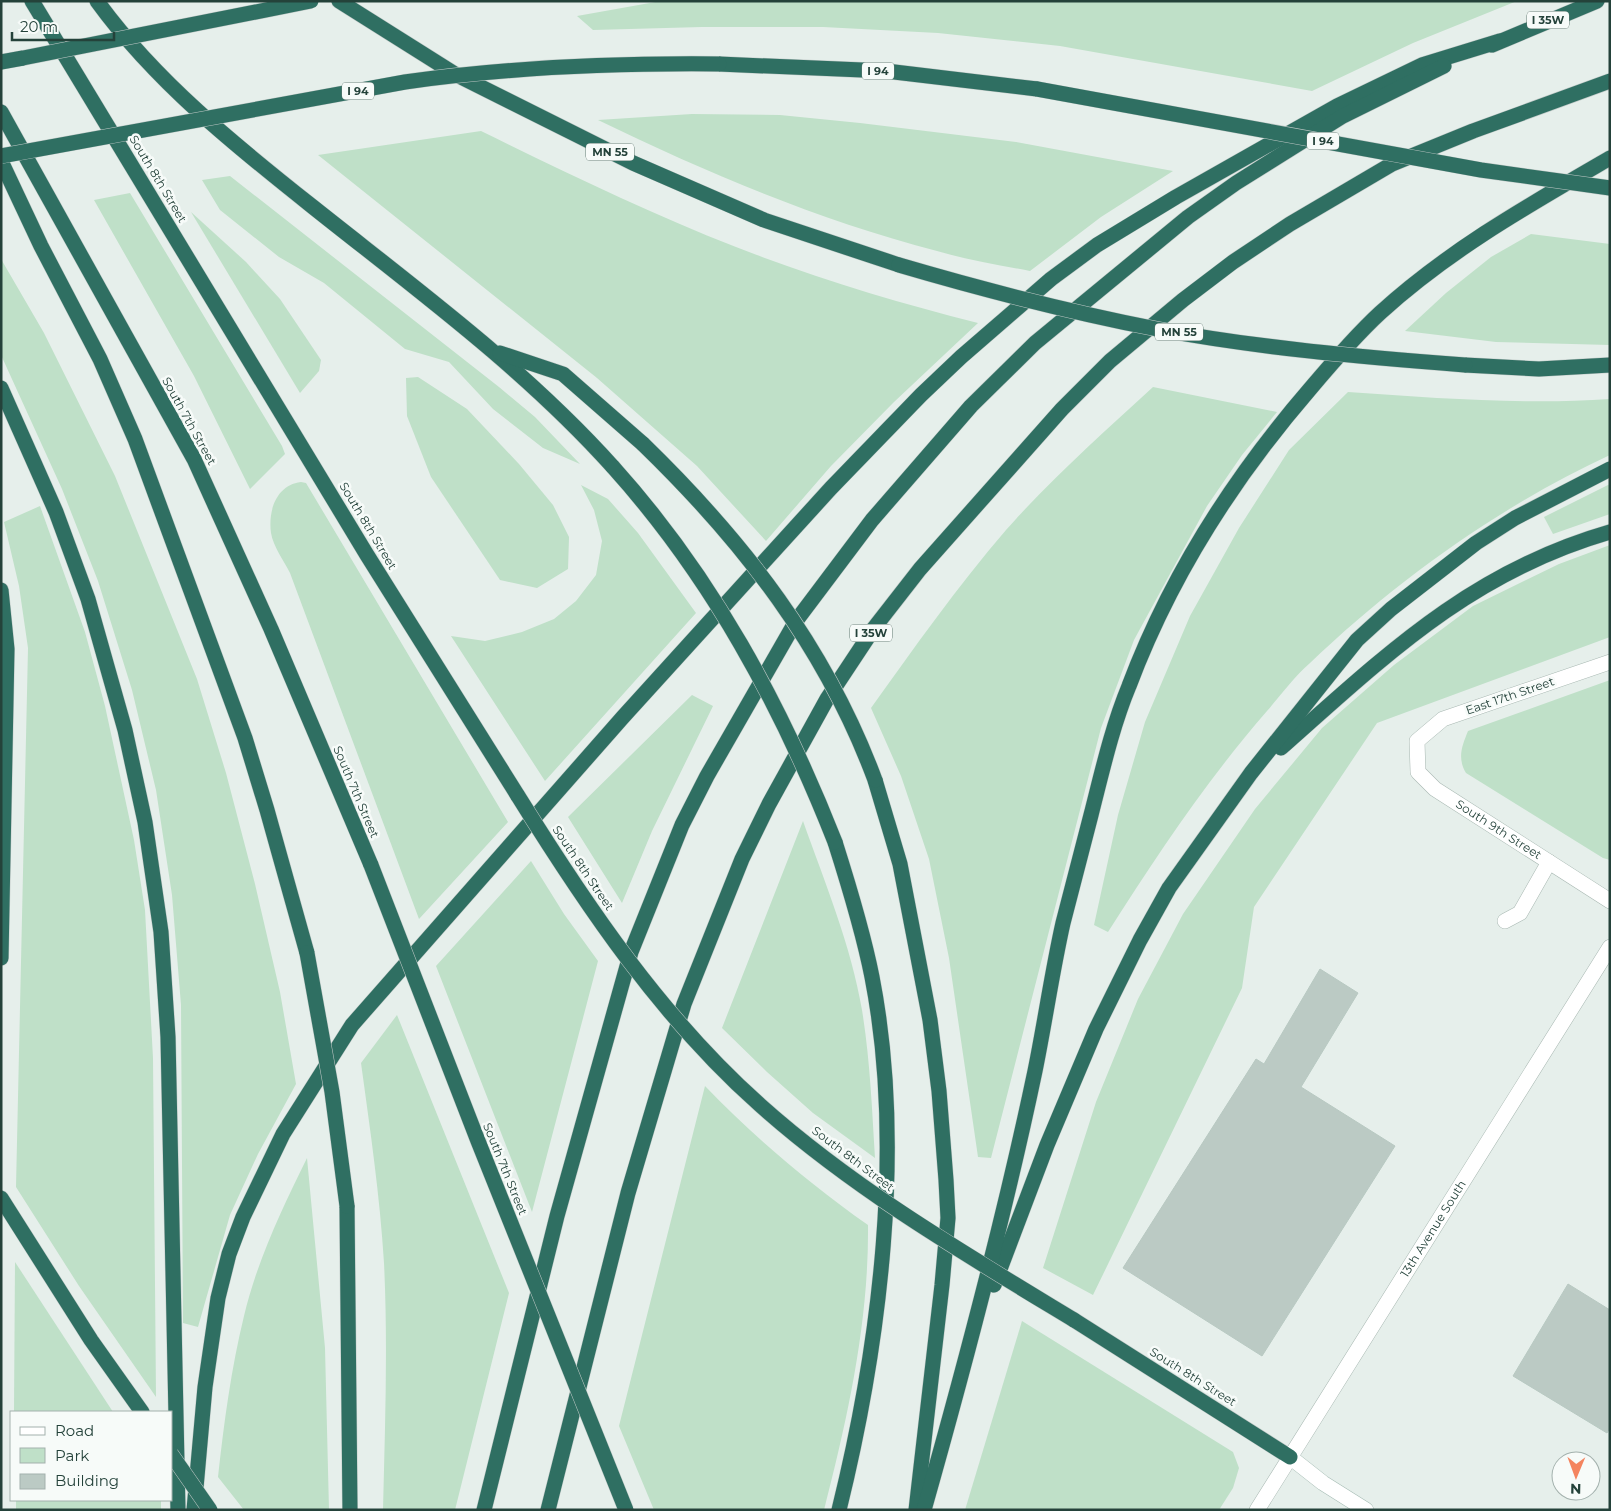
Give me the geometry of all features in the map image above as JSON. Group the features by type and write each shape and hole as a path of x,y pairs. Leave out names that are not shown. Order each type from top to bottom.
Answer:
{"highway":[{"name":"South 8th Street","path":"32,1 367,555 565,871 660,1000 732,1078 773,1116 866,1188 952,1246 1074,1320 1290,1457"},
{"path":"97,1 159,73 238,148 494,351 585,436 642,500 678,546 733,629 794,744 835,842 872,976 882,1045 887,1120 882,1235 874,1330 853,1447 838,1510"},
{"path":"1,62 311,1"},
{"name":"MN 55","path":"338,1 412,50 455,74 633,164 764,220 899,265 1055,307 1157,329 1286,348 1465,365 1539,369 1610,365"},
{"name":"I 35W","path":"484,1510 557,1216 631,952 682,825 707,776 796,621 872,520 971,406 1035,343 1111,278 1188,217 1236,183 1344,116 1452,62 1597,1"},
{"path":"194,1510 202,1415 218,1298 229,1254 243,1217 283,1134 352,1025 623,717 859,459 961,357 1051,279 1097,245 1176,197 1337,106 1422,65 1500,41"},
{"name":"I 94","path":"1,156 396,84 473,73 609,64 719,64 886,71 1037,89 1481,170 1610,188"},
{"name":"I 35W","path":"548,1510 628,1193 684,1004 742,859 827,699 874,628 920,569 1062,410 1110,361 1183,300 1233,262 1290,224 1392,164 1473,131 1610,81"},
{"name":"South 7th Street","path":"1,112 194,459 270,628 371,865 481,1150 626,1510"},
{"path":"924,1510 968,1355 1035,1071 1063,924 1100,778 1128,687 1144,649 1182,572 1211,521 1247,467 1324,372 1379,314 1434,268 1478,236 1610,158"},
{"path":"1,161 41,246 100,359 135,439 173,536 245,738 307,954 332,1092 347,1206 350,1510"},
{"path":"494,351 563,374 644,444 718,520 783,603 846,708 876,780 900,864 927,1004 939,1091 946,1180 948,1218 942,1285 916,1510"},
{"path":"1,388 53,504 88,599 125,730 146,831 161,932 168,1037 178,1510"},
{"path":"968,1355 1046,1145 1096,1028 1140,940 1169,888 1251,773 1356,640 1391,609 1476,543 1515,518 1610,469"},
{"path":"1251,773 1408,637 1438,614 1504,574 1542,557 1610,532"},
{"path":"1,590 7,659 1,958"},
{"path":"1,1198 91,1340 141,1411"},
{"path":"172,1455 210,1510"}],"street":[{"name":"East 17th Street","path":"1417,741 1443,719 1610,662"},
{"name":"South 9th Street","path":"1417,741 1418,772 1434,789 1610,901"},
{"path":"1505,921 1520,913 1549,862"},
{"name":"13th Avenue South","path":"1256,1510 1610,947"},
{"name":"South 8th Street","path":"1290,1457 1323,1483 1366,1510"}],"green space":[{"path":"661,1 1517,1 1413,43 1312,91 1060,46 938,33 823,27 702,27 593,30 577,16"},
{"path":"692,114 780,115 860,123 1016,142 1173,171 1101,217 1030,271 948,254 893,239 807,210 722,177 598,120"},
{"path":"481,131 639,206 736,247 856,289 978,323 894,402 831,466 766,541 697,466 597,378 318,155"},
{"path":"230,176 499,387 535,417 580,464 543,448 493,409 449,362 405,349 324,283 279,257 220,210 202,180"},
{"path":"130,193 282,446 285,454 250,489 194,376 94,200"},
{"path":"191,212 246,262 280,299 321,360 319,371 300,393"},
{"path":"1531,234 1610,244 1610,345 1496,342 1405,331 1446,293 1491,257"},
{"path":"1,259 44,333 115,476 197,679 226,773 255,884 280,992 296,1084 258,1154 230,1215 198,1327 183,1323 181,1005 172,895 156,790 132,690 98,581 62,489 1,355"},
{"path":"418,377 467,409 519,464 553,505 569,537 568,569 537,588 500,580 431,477 407,416 406,378"},
{"path":"1153,387 1277,412 1242,455 1207,506 1134,640 1101,728 991,1158 978,1157 949,958 929,859 901,776 871,708 953,596 1006,530 1059,474"},
{"path":"1348,392 1512,401 1610,399 1610,455 1529,497 1451,547 1378,603 1304,668 1245,737 1203,791 1164,846 1108,932 1094,925 1118,815 1145,722 1190,616 1239,528 1289,450"},
{"path":"301,482 306,483 508,822 419,919 290,573 272,538 270,525 276,500 285,488"},
{"path":"1610,484 1610,514 1553,534 1544,517"},
{"path":"581,485 608,499 638,533 696,613 545,781 451,636 485,641 522,632 554,619 576,601 596,575 602,541 594,510"},
{"path":"40,506 85,632 105,706 134,840 145,910 153,1058 156,1397 79,1286 16,1187 28,648 19,586 4,522"},
{"path":"1610,545 1610,637 1377,723 1254,907 1242,988 1093,1295 1043,1268 1096,1102 1138,999 1183,914 1255,809 1322,728 1394,665 1473,606 1559,564"},
{"path":"1610,680 1610,860 1603,858 1466,773 1461,757 1462,747 1468,731"},
{"path":"692,695 713,706 652,831 622,903 568,817"},
{"path":"803,821 837,914 857,986 867,1047 875,1158 813,1113 722,1028"},
{"path":"531,861 564,914 598,961 532,1212 436,966"},
{"path":"397,1015 509,1293 455,1510 383,1510 386,1356 384,1263 377,1188 361,1063"},
{"path":"705,1086 743,1124 783,1159 868,1225 865,1297 861,1333 849,1404 824,1510 654,1510 619,1426"},
{"path":"307,1158 325,1348 329,1510 244,1510 218,1477 225,1416 239,1336 249,1296 263,1255"},
{"path":"15,1262 112,1411 14,1411"},
{"path":"1022,1321 1233,1452 1239,1468 1233,1488 1219,1510 965,1510"},
{"path":"16,1501 161,1501 161,1510 16,1510"}],"building":[{"path":"1320,969 1358,993 1301,1087 1395,1146 1262,1356 1123,1268 1256,1059 1264,1064"},
{"path":"1568,1284 1610,1310 1610,1428 1607,1433 1513,1376"}]}
